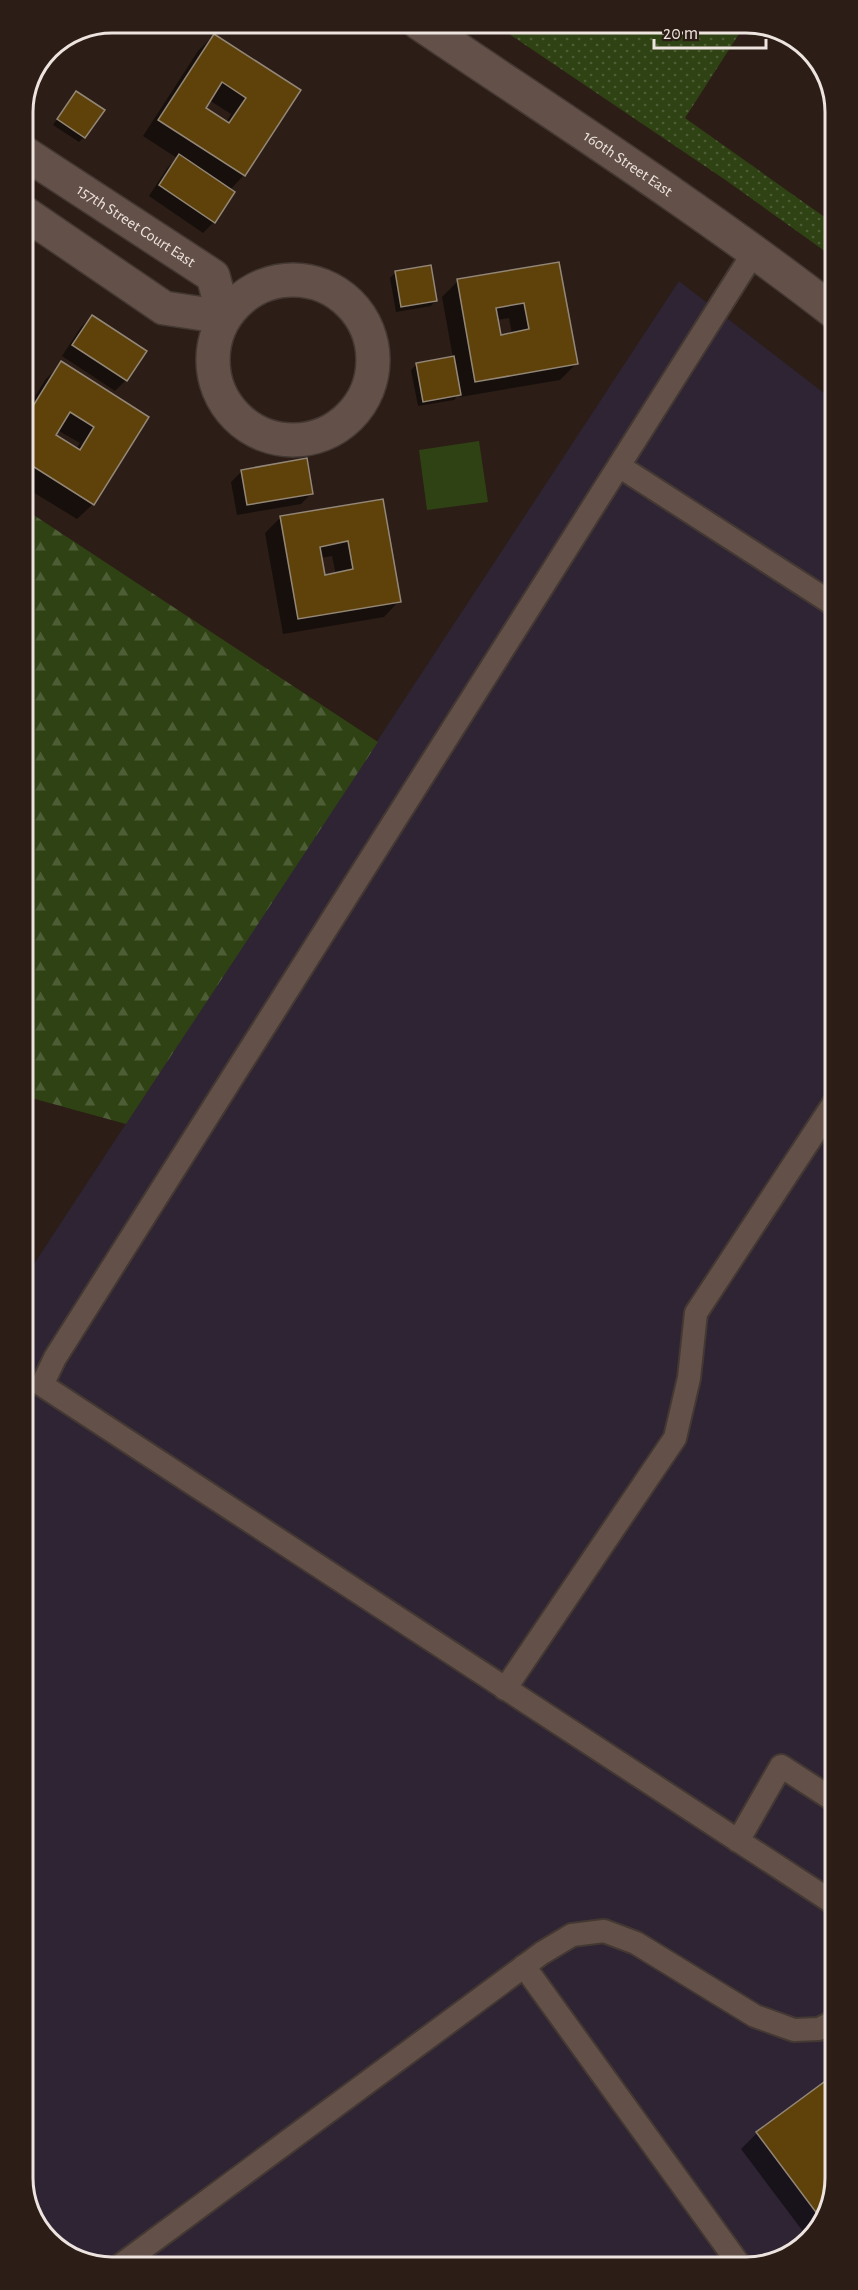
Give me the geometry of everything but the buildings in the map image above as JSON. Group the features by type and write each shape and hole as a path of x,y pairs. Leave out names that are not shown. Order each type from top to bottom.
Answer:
{"street":[{"name":"160th Street East","path":"434,33 754,252 825,305"},
{"name":"157th Street Court East","path":"33,159 213,276 224,317"},
{"path":"33,219 164,309 224,317"},
{"path":"290,278 317,282 341,294 360,313 371,336 374,363 369,388 356,412 335,429 311,439 284,440 258,432 236,416 231,409 221,394 213,369 214,342 224,317 241,297 264,284 290,278"}],"lane":[{"path":"754,252 55,1358 42,1385 825,1898"},
{"path":"619,466 825,599"},
{"path":"505,1689 675,1438 689,1378 696,1313 825,1117"},
{"path":"738,1841 781,1766 825,1795"},
{"path":"131,2257 524,1966 572,1935 603,1931 636,1943 755,2016 794,2030 819,2029 825,2026"},
{"path":"524,1966 733,2257"}],"shaded area":[{"path":"679,281 825,394 825,2178 821,2203 814,2217 809,2226 790,2244 766,2254 746,2257 107,2257 82,2251 60,2237 49,2226 39,2208 33,2178 33,1265"}],"green space":[{"path":"508,33 740,33 685,118 825,217 825,251 724,179"},
{"path":"479,441 488,502 427,510 419,450"},
{"path":"33,515 378,742 126,1124 33,1098"}]}
